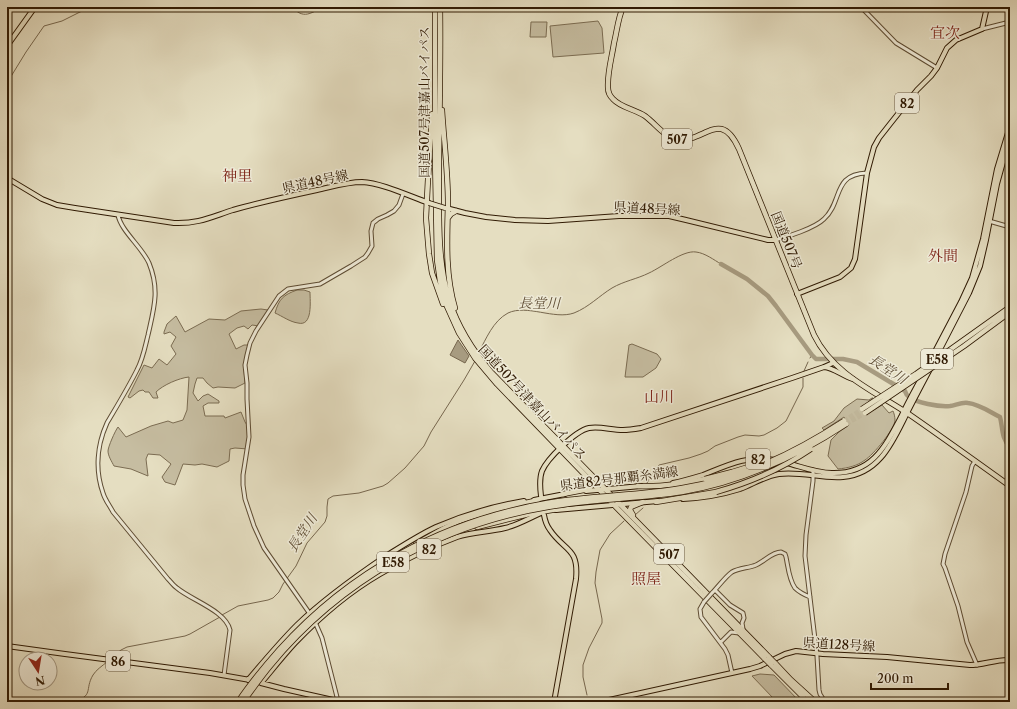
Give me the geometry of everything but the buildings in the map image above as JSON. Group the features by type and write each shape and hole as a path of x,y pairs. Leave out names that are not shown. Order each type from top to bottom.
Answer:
{"highway":[{"name":"国道507号津嘉山バイパス","path":"435,7 441,257 449,300 462,332 478,357 498,383 603,490 613,504 730,620"},
{"name":"国道507号津嘉山バイパス","path":"440,7 435,157 437,260 445,302 453,323 462,332"},
{"name":"国道507号","path":"623,7 608,74 608,87 610,95 614,100 644,115 663,133 671,137 682,139 690,138 714,129 723,129 730,134 739,148 814,335 826,355 833,363 853,379 905,412 1010,486"},
{"path":"437,68 430,140 428,203 426,218 432,273 445,310 453,323"},
{"path":"437,68 445,153 446,208 448,218 448,270 454,304 462,332"},
{"path":"448,218 456,211"},
{"name":"E58","path":"1010,307 864,411 952,354 1010,312"},
{"name":"E58","path":"238,702 287,641 322,608 373,569 410,550 499,517 609,497 682,492 725,482 769,467 790,457 845,423"},
{"path":"638,486 653,487 673,485 705,479 741,469 781,454 830,432"},
{"path":"656,502 716,492 736,486 782,466 805,453 830,432"},
{"name":"国道507号津嘉山バイパス","path":"561,447 590,480 620,504 636,520 742,633 791,680 810,701"},
{"path":"563,494 589,489 592,485 590,480"},
{"path":"410,550 436,532 456,522 539,498"},
{"path":"636,520 630,508 643,502"},
{"path":"410,550 473,528 521,516 558,509"},
{"name":"E58","path":"243,702 270,666 324,611 342,596 410,550"}],"main road":[{"path":"7,46 35,7"},
{"path":"982,29 987,7"},
{"name":"82","path":"797,294 840,277 848,272 854,265 867,173 874,147 879,138 909,100 937,68 947,48 956,40 982,29"},
{"name":"県道82号那覇糸満線","path":"988,221 997,169 1010,126"},
{"name":"県道82号那覇糸満線","path":"261,683 291,648 316,623 346,598 379,574 430,548 458,537 498,530 537,515 558,509 693,499 714,496 779,474 846,472 854,470 870,461 878,455 886,444 905,412 972,278 988,221 1000,169 1010,137"},
{"name":"県道48号線","path":"7,178 42,199 57,205 174,223 196,222 254,204 357,182 375,184 428,203 456,211 493,218 548,221 612,216 669,216 768,240 775,240"},
{"name":"県道82号那覇糸満線","path":"539,498 542,471 548,461 561,447 578,433 589,428 600,427 622,430 641,428 824,368 833,363"},
{"path":"824,368 829,368 845,377 853,379"},
{"name":"県道82号那覇糸満線","path":"248,680 295,626 326,599 411,540 463,516 511,503 563,494 666,484 702,475 738,462 762,458 780,461 813,473"},
{"path":"544,515 546,524 551,532 574,556 577,570 554,702"},
{"name":"86","path":"7,646 224,675 261,683 284,690 340,701"},
{"name":"県道128号線","path":"600,702 760,666 785,654 800,651 977,665 1010,660"}],"street":[{"path":"861,7 896,44 937,68"},
{"path":"982,29 1010,22"},
{"path":"775,240 820,222 830,212 842,183 851,176 867,173"},
{"path":"340,701 322,638 316,623 264,548 244,499 243,475 249,437 245,366 250,343 279,296 294,288 320,284 365,257 371,248 371,230 373,223 394,211 399,205 403,194"},
{"path":"118,215 121,224 141,250 148,262 155,284 155,305 138,369 103,432 98,451 100,484 106,501 168,580 177,589 219,614 229,625 230,630 224,675"},
{"path":"988,221 1010,227"},
{"path":"975,461 972,466 966,492 943,564 960,612 968,645 977,665"},
{"path":"813,473 805,543 805,556 817,653 819,690 824,702"},
{"path":"732,673 728,655 721,642 701,616 700,611 704,602 731,573 736,570 755,565 773,554 781,552 785,554 791,581 794,587 810,597"},
{"path":"714,591 730,605 743,613 744,618 742,621 742,633 731,632"},
{"path":"721,642 731,632 730,620 742,621"}],"shaded area":[{"path":"598,21 602,28 604,53 553,57 550,26"},
{"path":"531,22 547,22 546,37 530,37"},
{"path":"297,290 310,292 310,312 306,321 303,323 292,321 275,313 282,298"},
{"path":"261,309 268,310 259,326 252,325 248,329 244,326 237,328 229,334 236,349 244,345 249,345 244,369 245,383 235,388 213,388 203,378 197,378 193,393 198,401 203,396 208,394 219,401 219,403 208,403 203,406 205,416 224,416 225,418 241,412 249,428 248,449 230,449 229,461 217,467 202,464 183,464 175,485 165,482 162,477 171,464 160,455 148,454 146,459 148,476 131,469 114,466 109,457 108,451 118,427 126,437 151,426 168,421 173,423 183,420 187,410 189,377 167,384 156,392 158,398 153,398 149,392 145,392 143,390 139,391 130,398 128,397 144,365 152,368 159,359 167,365 176,354 171,346 176,337 170,332 164,334 167,324 176,316 185,332 209,319 225,320 241,311"},
{"path":"458,340 469,356 465,363 450,355"},
{"path":"632,344 657,354 661,359 656,368 643,377 625,377 629,345"},
{"path":"872,398 861,408 865,415 882,405 889,413 893,411 895,419 894,424 883,442 869,457 856,465 838,469 828,456 831,440 849,425 844,417 824,430 822,428 834,421 844,408 857,399 869,400"},
{"path":"760,674 774,675 800,702 771,702 773,698 752,676"}],"waterway":[{"path":"7,83 44,26 62,21 90,7"},
{"path":"292,7 296,11 304,14 311,13 324,7"},
{"path":"399,7 413,7"},
{"name":"長堂川","path":"479,352 494,325 508,313 524,310 558,315 574,313 584,308 607,291 644,275 679,256 691,252 703,254 721,264"},
{"name":"長堂川","path":"721,264 747,279 768,296 816,359 843,359 857,362 905,391 907,395 922,403 945,406 966,403 980,407 1000,417 1005,440 1010,447"},
{"name":"長堂川","path":"222,615 238,606 273,598 279,592 296,566 307,543 325,522 327,516 328,499 333,496 359,493 383,486 405,468 424,446 431,432 475,361"},
{"path":"804,371 808,362"},
{"path":"653,472 659,465 701,454 715,446 738,437 745,435 764,435 777,428 786,421 803,387 803,378"},
{"path":"647,483 652,474"},
{"path":"635,515 643,508"},
{"path":"587,695 583,677 583,665 589,648 602,623 595,583 600,550 610,534 624,521"},
{"name":"長堂川","path":"112,657 127,647 185,636 220,617"},
{"name":"長堂川","path":"72,702 79,700 86,695 93,675 107,662"}],"tunnel":[{"path":"844,421 862,409"},
{"path":"846,424 865,413"}],"district":[{"name":"宜次","path":"945,32"},
{"name":"神里","path":"237,175"},
{"name":"外間","path":"943,255"},
{"name":"山川","path":"659,396"},
{"name":"照屋","path":"646,578"}]}
